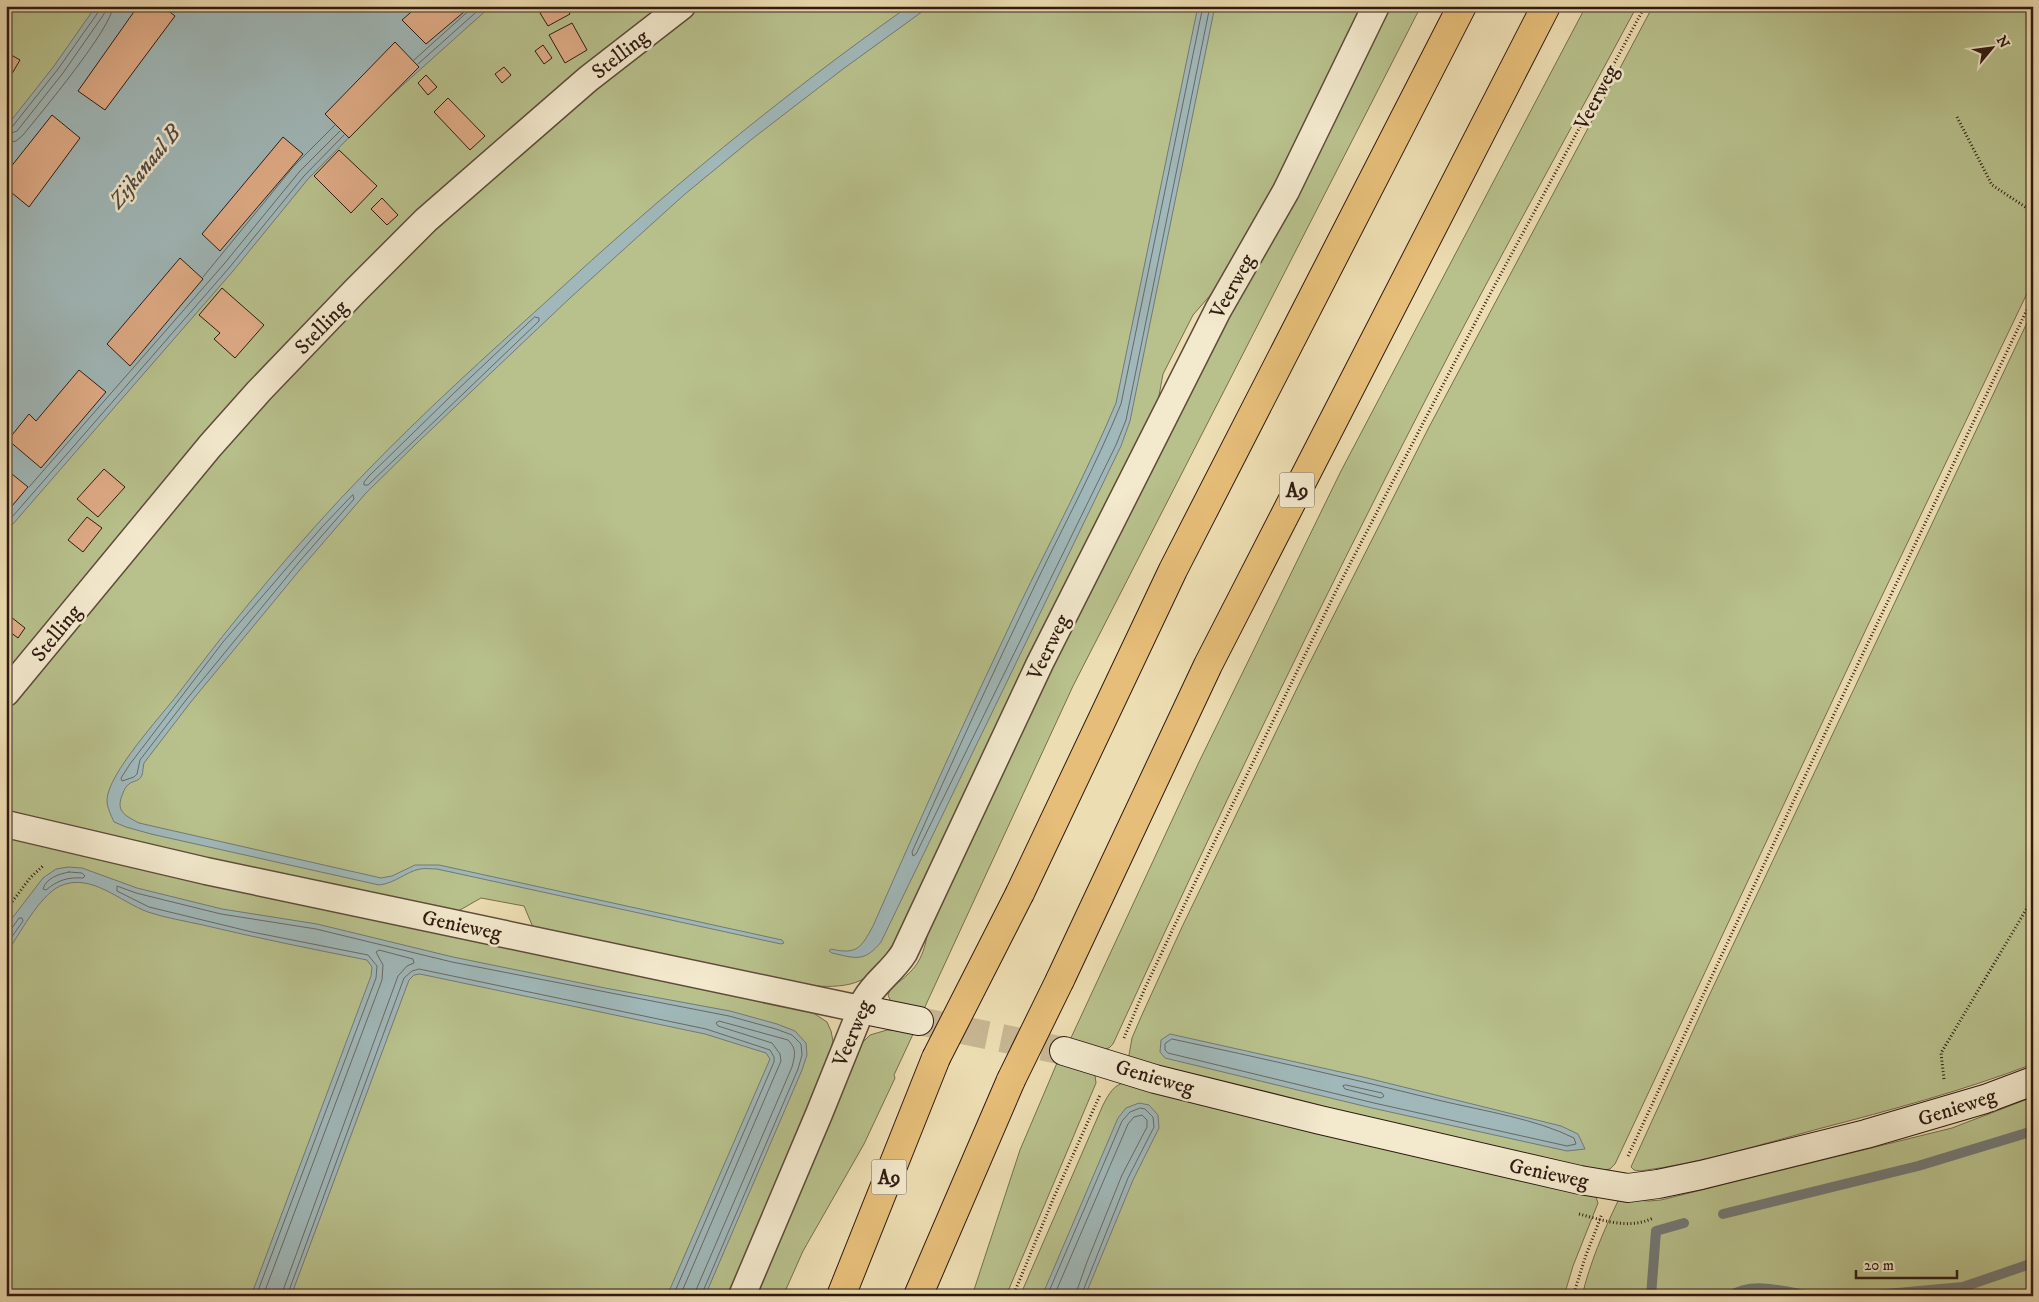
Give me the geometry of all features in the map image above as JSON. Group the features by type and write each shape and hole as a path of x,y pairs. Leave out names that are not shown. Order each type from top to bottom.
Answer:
{"highway":[{"name":"A9","path":"841,1296 936,1058 1020,892 1173,570 1462,6"},
{"name":"A9","path":"918,1296 1011,1080 1208,665 1546,6"}],"street":[{"name":"Stelling","path":"6,693 210,446 259,391 355,291 426,220 519,138 588,79 682,6"},
{"name":"Veerweg","path":"742,1296 819,1114 860,1009 870,991 896,965 904,953 1017,710 1070,603 1218,310 1286,191 1376,6"},
{"name":"Genieweg","path":"6,824 206,872 919,1021"},
{"name":"Genieweg","path":"1064,1052 1156,1079 1521,1167 1614,1186 1643,1187 1701,1175 1874,1132 1948,1111 2033,1081"}],"path":[{"name":"Veerweg","path":"1013,1296 1145,988 1336,591 1489,296 1645,6"},
{"path":"1958,117 1992,185 2033,212"},
{"path":"1574,1296 1586,1255 1614,1186 1840,701 2033,297"},
{"path":"6,910 30,878 47,863"},
{"path":"1948,1111 1941,1053 2033,898"}],"green space":[{"path":"6,6 671,6 509,137 6,682"},
{"path":"695,6 1364,6 1273,187 1221,283 1193,315 1163,374 1156,412 903,928 874,970 860,981 839,986 814,986 781,982 535,932 524,906 481,898 453,914 6,813 6,705 170,503 412,245"},
{"path":"1391,6 1421,6 1073,686 923,1011 891,1002 888,995 889,992 912,970 920,958 925,945 929,924 1028,715 1221,331"},
{"path":"1586,6 1637,6 1478,299 1386,477 1266,719 1113,1044 1109,1048 1104,1049 1070,1040 1199,762 1341,471"},
{"path":"1653,6 2033,6 2033,281 1868,625 1615,1164 1610,1169 1603,1170 1523,1156 1132,1061 1129,1055 1132,1038 1141,1017 1182,927 1302,678 1428,429"},
{"path":"2033,310 2033,1064 1926,1100 1752,1147 1663,1168 1634,1170 1631,1167 1707,1000"},
{"path":"6,835 557,959 718,990 809,1010 827,1022 831,1031 833,1041 827,1066 731,1296 6,1296"},
{"path":"887,1030 914,1032 864,1144 803,1251 783,1296 752,1296 860,1045 870,1035"},
{"path":"1057,1063 1092,1073 1095,1075 1096,1083 1006,1296 972,1296 1020,1150"},
{"path":"1126,1082 1591,1193 1596,1197 1598,1203 1573,1266 1564,1296 1020,1296 1103,1105 1115,1088"},
{"path":"2033,1097 2033,1296 1582,1296 1597,1248 1618,1201 1621,1199 1661,1200 1952,1128"}],"water":[{"name":"Zijkanaal B","path":"96,6 491,6 384,102 308,179 233,271 6,532 6,127 54,66"},
{"path":"909,6 930,6 843,69 752,139 685,194 570,298 366,493 190,703 144,763 141,777 126,787 120,804 125,815 139,823 381,878 392,876 415,865 439,865 782,940 784,943 781,944 437,869 415,870 379,885 151,834 114,822 108,809 107,800 109,789 125,761 268,580 366,472 478,363 679,184 815,75"},
{"path":"1198,6 1215,6 1130,421 1121,446 881,942 875,949 864,956 853,957 832,953 829,951 831,949 847,951 857,948 865,940 873,926 981,687 1116,403"},
{"path":"68,867 82,868 137,888 222,909 317,924 453,957 730,1011 795,1031 806,1043 807,1055 802,1070 705,1296 667,1296 770,1059 766,1053 705,1034 420,974 414,975 409,980 291,1296 251,1296 371,976 372,967 367,960 264,939 148,912 94,885 83,883 60,886 52,891 37,907 6,954 6,927 13,917 43,878 56,869"},
{"path":"1170,1034 1363,1077 1561,1126 1578,1134 1585,1149 1567,1151 1372,1108 1165,1058 1160,1052 1161,1040"},
{"path":"1139,1103 1149,1105 1158,1115 1159,1128 1133,1180 1085,1296 1042,1296 1118,1118 1126,1108"}],"building":[{"path":"138,6 162,6 175,16 105,110 78,91"},
{"path":"418,6 471,6 426,44 402,20"},
{"path":"552,6 566,6 570,14 548,26 540,13"},
{"path":"572,23 587,50 565,63 549,35"},
{"path":"395,42 419,67 349,138 325,114"},
{"path":"543,45 552,58 544,64 535,51"},
{"path":"6,52 20,60 10,77 6,75"},
{"path":"504,67 511,75 502,83 495,74"},
{"path":"426,75 437,87 428,95 418,83"},
{"path":"448,98 485,136 470,150 434,112"},
{"path":"52,115 80,138 29,207 6,188 6,173"},
{"path":"283,137 303,154 220,251 202,234"},
{"path":"339,150 377,186 351,213 314,176"},
{"path":"382,198 398,215 387,225 371,209"},
{"path":"180,258 203,279 130,366 107,344"},
{"path":"222,288 264,325 235,358 214,339 220,333 199,315"},
{"path":"79,370 106,392 41,468 8,440 29,414 36,421"},
{"path":"104,469 125,487 98,517 77,499"},
{"path":"6,471 28,487 6,513"},
{"path":"87,517 102,528 83,552 68,540"},
{"path":"6,613 25,628 18,638 6,629"}],"waterway":[{"path":"1723,1214 1918,1166 2033,1131"},
{"path":"1651,1296 1656,1231 1684,1223"},
{"path":"1864,1296 1963,1287 2033,1263"},
{"path":"1731,1296 1749,1289 1759,1288 1810,1296"}],"tunnel":[{"path":"919,1021 1064,1051"}]}
